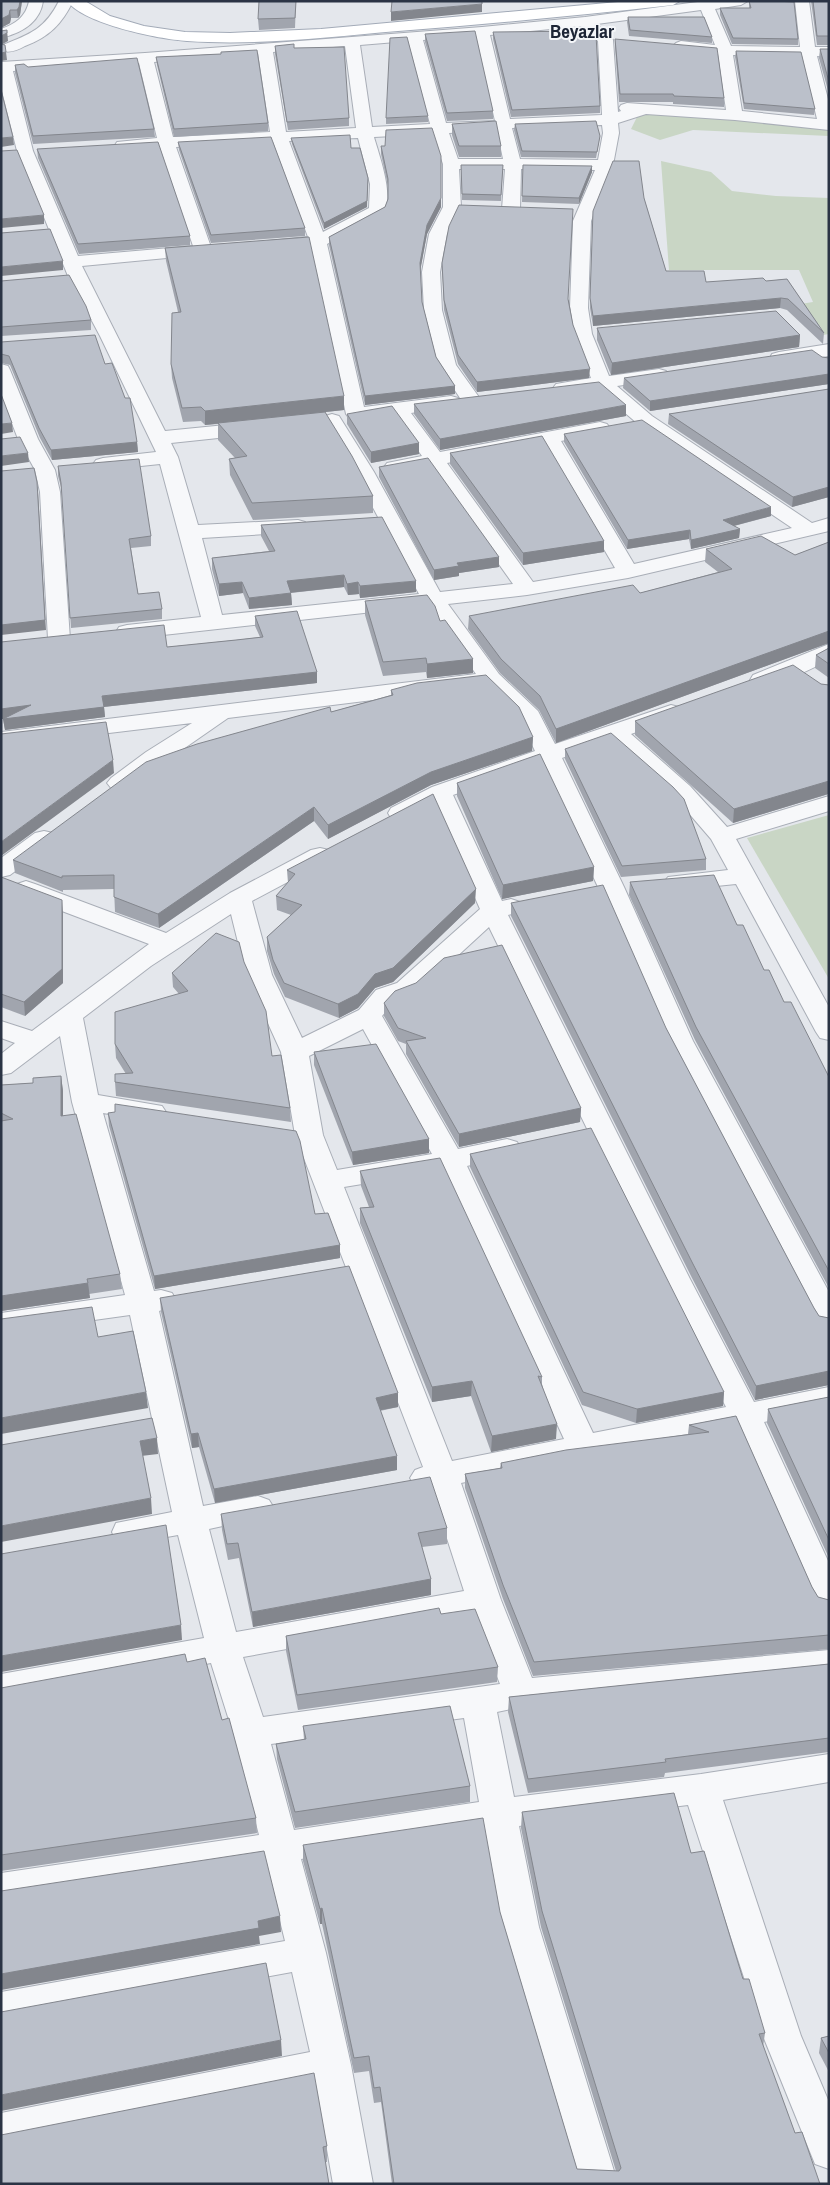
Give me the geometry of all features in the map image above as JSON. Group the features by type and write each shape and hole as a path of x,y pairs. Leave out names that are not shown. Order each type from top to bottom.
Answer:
{"main road":[{"path":"74,1 84,9 111,23 177,35 230,38 493,20 673,1"},
{"path":"130,11 165,22 211,27 307,27 443,16 588,1"}],"street":[{"path":"4,43 36,10 36,1"},
{"path":"4,43 49,30 58,18 66,1"},
{"path":"213,623 190,532 168,457 74,269 59,230 17,152 3,67 144,58 482,31 585,21 741,1"},
{"path":"751,1 759,2"},
{"path":"109,146 503,125 645,109 827,124 823,85 808,51 802,2 785,2"},
{"path":"707,6 725,50 736,115"},
{"path":"585,21 604,40 623,42"},
{"path":"1,28 20,27"},
{"path":"482,31 513,166 511,209"},
{"path":"414,35 439,128 451,164 452,207 438,234 431,272 433,310 447,365 480,398 356,414 322,421 364,472 380,521 426,588 492,679 530,716 611,887 680,1041 829,1321"},
{"path":"126,42 230,38"},
{"path":"260,246 318,242 377,210 378,184 364,132 352,40"},
{"path":"604,40 611,134 605,165 582,221 578,308 583,334 603,384 629,423 819,527"},
{"path":"4,43 48,46"},
{"path":"670,46 725,50 829,52"},
{"path":"266,48 280,136 318,242 356,414"},
{"path":"144,58 166,142 203,250"},
{"path":"17,152 44,150"},
{"path":"451,164 513,166 605,165"},
{"path":"452,207 472,208"},
{"path":"492,208 530,210"},
{"path":"566,211 585,211"},
{"path":"40,232 59,230"},
{"path":"58,278 74,269 203,250 222,249"},
{"path":"583,334 602,332"},
{"path":"798,334 824,355"},
{"path":"89,337 109,336"},
{"path":"758,361 824,355"},
{"path":"1,370 19,439 55,468 168,457"},
{"path":"546,390 603,384 680,372"},
{"path":"398,408 527,590"},
{"path":"364,472 674,415"},
{"path":"158,438 274,426"},
{"path":"550,438 628,572"},
{"path":"55,468 50,492 59,639"},
{"path":"190,532 314,525"},
{"path":"108,634 527,590 628,572 819,527"},
{"path":"741,687 795,668 829,651"},
{"path":"795,668 817,684"},
{"path":"1,739 492,679"},
{"path":"378,824 440,792 696,703"},
{"path":"101,797 154,757 226,712"},
{"path":"615,732 682,791 722,836 829,1032"},
{"path":"440,792 493,910 675,1279 746,1416 829,1600"},
{"path":"722,836 829,803"},
{"path":"1,870 62,825"},
{"path":"1,1066 142,960 169,942 239,898 343,843"},
{"path":"584,893 611,887 743,876"},
{"path":"1,879 169,942"},
{"path":"239,898 259,975 295,1052 309,1135 442,1475 484,1600 521,1693"},
{"path":"295,1052 369,1016 385,996 406,989 493,910 530,903"},
{"path":"69,1015 86,1102 142,1303 153,1420 190,1520 224,1646 252,1733 307,1953 332,2065 353,2184"},
{"path":"369,1016 450,1160 584,1448"},
{"path":"1,1029 35,1041"},
{"path":"86,1102 174,1115"},
{"path":"572,1134 600,1128"},
{"path":"280,1131 309,1135"},
{"path":"326,1181 450,1160 534,1142"},
{"path":"332,1271 360,1266"},
{"path":"1,1323 190,1295"},
{"path":"394,1484 746,1416 829,1398"},
{"path":"96,1538 287,1503"},
{"path":"1,1688 484,1600"},
{"path":"252,1733 478,1702 521,1693 829,1664"},
{"path":"478,1702 520,1927 598,2184"},
{"path":"1,1889 280,1846 500,1814 702,1788 829,1768"},
{"path":"702,1788 782,2036 829,2151"},
{"path":"1,2009 307,1953"},
{"path":"1,2132 332,2065"}],"green space":[{"path":"639,113 829,127 829,136 693,130 660,140 631,129"},
{"path":"661,161 711,172 732,191 776,196 829,198 829,334 823,335 794,305 813,302 799,270 669,270"},
{"path":"829,815 829,979 747,838"}],"building":[{"path":"1,1 20,1 17,10 10,10 9,15 1,19"},
{"path":"259,1 296,1 295,18 258,19"},
{"path":"392,1 482,1 482,4 391,12"},
{"path":"749,1 794,2 798,39 733,38 720,8 751,8"},
{"path":"813,1 829,1 829,36 817,36"},
{"path":"628,17 704,17 712,37 630,30"},
{"path":"7,30 7,33 1,36 1,31"},
{"path":"475,31 493,111 447,113 425,34"},
{"path":"592,31 596,35 600,106 512,110 493,32"},
{"path":"407,37 428,116 386,118 390,38"},
{"path":"615,39 717,48 724,98 674,96 673,94 620,94"},
{"path":"1,44 5,45 6,52 1,53"},
{"path":"294,44 294,48 344,47 349,118 287,122 275,46"},
{"path":"820,49 829,49 829,82"},
{"path":"257,50 268,123 174,129 156,57 221,54 221,52"},
{"path":"736,51 801,52 815,109 744,103"},
{"path":"137,58 154,129 33,136 15,65 24,64 28,67"},
{"path":"1,90 13,137 1,138"},
{"path":"496,121 501,146 459,146 452,124"},
{"path":"596,121 600,136 597,152 522,151 515,124"},
{"path":"432,128 441,156 441,198 427,225 420,263 422,302 436,357 455,386 365,396 329,237 385,207 388,199 388,179 381,146 385,146 386,130"},
{"path":"350,135 351,148 360,148 368,178 367,201 324,223 291,138"},
{"path":"271,137 305,228 211,235 178,142"},
{"path":"158,142 190,236 78,244 37,149"},
{"path":"17,150 44,215 1,219 1,151"},
{"path":"613,161 639,161 644,198 666,271 704,271 706,282 763,278 766,281 787,279 824,333 788,299 781,298 593,316 590,298 593,211"},
{"path":"461,165 503,165 501,195 462,194"},
{"path":"523,165 592,166 579,198 522,196"},
{"path":"459,205 573,209 568,299 573,325 590,369 477,382 458,355 444,300 442,263 449,226"},
{"path":"50,229 63,261 1,267 1,233"},
{"path":"309,237 344,396 205,411 201,407 182,408 171,364 172,313 181,312 165,248"},
{"path":"69,275 86,306 91,320 1,327 1,281"},
{"path":"776,311 800,335 612,363 597,328"},
{"path":"95,335 105,364 112,363 125,398 130,398 137,442 51,450 39,428 9,356 1,354 1,342"},
{"path":"812,350 822,357 829,358 829,374 650,401 624,378"},
{"path":"599,382 626,405 440,439 414,404"},
{"path":"829,389 829,487 793,497 669,414"},
{"path":"1,394 12,423 1,424"},
{"path":"392,406 419,443 371,452 347,414"},
{"path":"325,412 352,456 373,496 252,503 229,459 247,456 218,423"},
{"path":"642,420 771,507 723,520 740,529 691,540 690,530 628,540 564,434"},
{"path":"542,436 604,541 523,553 450,453"},
{"path":"20,437 28,453 1,456 1,439"},
{"path":"428,458 499,557 457,563 459,566 434,570 379,467"},
{"path":"139,459 151,536 129,539 138,594 159,592 162,609 70,618 61,483 58,466"},
{"path":"34,468 37,482 45,620 1,625 1,471"},
{"path":"382,517 416,581 360,586 358,582 347,584 344,575 287,581 291,593 249,598 242,582 219,584 212,558 275,551 261,525"},
{"path":"761,536 795,555 829,542 829,631 556,729 540,696 501,659 469,616 633,585 640,593 732,569 706,549"},
{"path":"427,595 435,606 440,621 445,620 473,659 427,664 426,658 383,662 365,601"},
{"path":"297,611 317,672 102,696 104,707 3,719 31,705 1,709 1,642 164,625 167,647 236,640 263,637 255,616"},
{"path":"829,648 829,664 816,655"},
{"path":"793,665 821,684 829,685 829,781 734,809 635,721"},
{"path":"486,675 519,707 533,737 431,772 328,825 314,807 158,914 114,897 114,875 62,876 62,878 13,860 146,762 197,744 330,707 331,712 393,695 391,690 417,683"},
{"path":"106,722 113,760 1,842 1,734"},
{"path":"611,733 673,787 684,799 706,859 622,866 565,749"},
{"path":"540,754 594,867 503,885 457,783"},
{"path":"433,794 476,889 393,968 375,974 358,994 338,1004 284,983 273,960 267,937 302,905 276,896 295,874 287,870"},
{"path":"714,875 737,925 743,925 764,970 769,970 784,1002 791,1002 829,1077 829,1271 696,1027 630,882"},
{"path":"1,877 62,900 62,969 24,1002 1,994"},
{"path":"603,885 666,1028 814,1308 819,1316 829,1318 829,1371 756,1386 511,903"},
{"path":"216,933 239,942 244,962 266,1011 272,1056 281,1055 290,1108 115,1082 115,1074 133,1073 115,1044 115,1012 188,991 172,973"},
{"path":"502,945 581,1108 459,1134 406,1041 426,1038 398,1028 384,1003 395,991 416,983 444,958"},
{"path":"376,1044 429,1139 352,1152 314,1052"},
{"path":"61,1076 61,1116 76,1114 120,1274 87,1279 88,1283 1,1296 1,1121 13,1119 1,1113 1,1085 33,1083 33,1078"},
{"path":"115,1104 296,1131 300,1141 315,1214 328,1213 340,1245 154,1276 108,1113 115,1112"},
{"path":"591,1128 724,1392 637,1409 583,1392 470,1154"},
{"path":"440,1158 542,1377 538,1376 557,1424 492,1436 472,1381 432,1387 360,1208 374,1207 360,1171"},
{"path":"349,1266 398,1393 376,1398 397,1456 214,1489 198,1433 191,1434 160,1298"},
{"path":"92,1307 98,1337 133,1331 146,1392 1,1418 1,1319"},
{"path":"829,1397 829,1540 768,1409"},
{"path":"736,1416 812,1587 818,1597 829,1600 829,1635 534,1662 503,1585 465,1474 502,1468 501,1463 566,1450 709,1432 689,1425"},
{"path":"152,1418 157,1438 140,1441 151,1498 1,1526 1,1445"},
{"path":"430,1477 447,1528 418,1533 431,1579 252,1612 238,1543 227,1544 221,1514"},
{"path":"166,1525 181,1625 1,1656 1,1554"},
{"path":"439,1608 441,1614 475,1609 498,1667 297,1695 286,1636"},
{"path":"185,1654 187,1662 205,1658 222,1720 229,1718 256,1818 1,1855 1,1688"},
{"path":"829,1664 829,1738 665,1759 666,1762 528,1779 509,1697"},
{"path":"450,1706 470,1786 295,1812 276,1744 306,1739 303,1726"},
{"path":"674,1793 691,1853 704,1851 743,1979 749,1979 765,2033 759,2034 795,2133 802,2132 820,2184 394,2184 380,2087 374,2088 369,2056 354,2058 322,1908 320,1909 303,1845 483,1818 500,1912 577,2169 619,2171 621,2168 542,1911 522,1812"},
{"path":"264,1851 280,1916 258,1921 259,1928 1,1974 1,1891"},
{"path":"266,1963 281,2040 1,2095 1,2012"},
{"path":"829,2036 829,2053 821,2038"},
{"path":"314,2073 327,2146 323,2147 329,2184 1,2184 1,2135"}],"district":[{"name":"Beyazlar","path":"582,31"}]}
